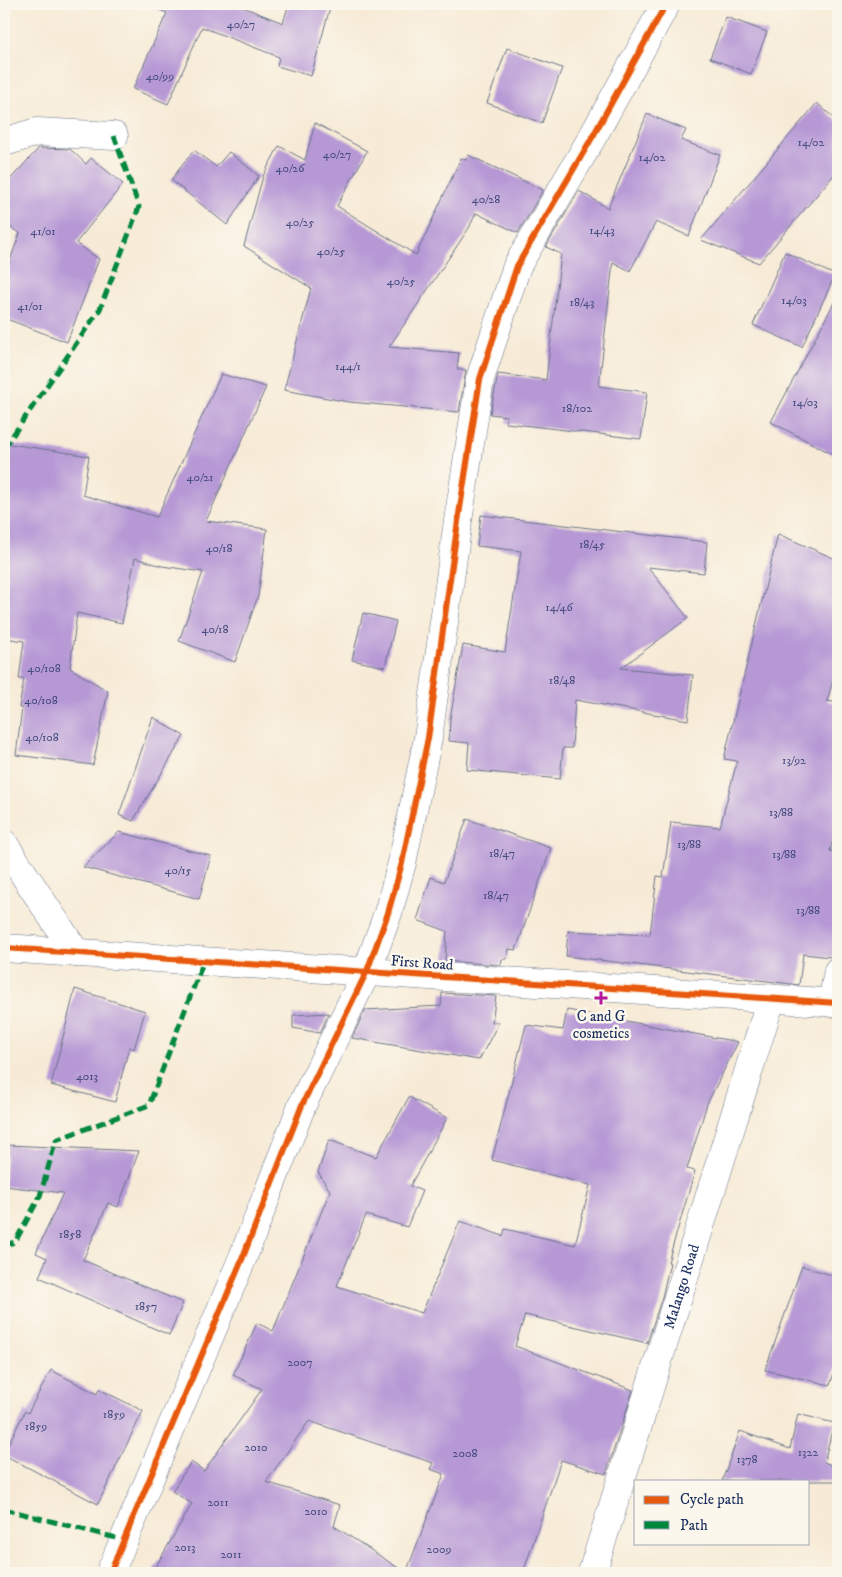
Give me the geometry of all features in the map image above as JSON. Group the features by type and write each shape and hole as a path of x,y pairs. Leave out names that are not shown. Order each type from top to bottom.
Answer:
{"street":[{"path":"110,1573 243,1257 302,1105 367,971 388,913 402,863 428,738 458,521 480,380 517,266 593,136 666,4"},
{"path":"4,142 37,132 114,136"},
{"path":"4,844 76,952"},
{"name":"First Road","path":"4,948 835,1003"},
{"path":"835,1003 838,971"},
{"name":"Malango Road","path":"592,1573 771,999"}],"building":[{"path":"150,4 235,4 283,23 289,4 331,4 311,76 277,66 279,57 202,27 168,104 133,89 167,13 150,6"},
{"path":"726,17 767,32 751,74 710,58"},
{"path":"507,48 562,68 542,123 487,103"},
{"path":"817,103 838,122 838,170 759,263 701,240"},
{"path":"647,114 686,130 681,140 720,155 689,236 656,222 630,271 613,262 599,386 647,392 641,439 506,423 507,416 490,414 498,374 546,380 561,254 546,247 579,191 608,208"},
{"path":"315,123 367,151 337,206 416,255 461,158 466,160 468,155 543,190 518,233 476,213 469,228 389,347 459,353 457,369 466,370 459,412 349,402 284,390 311,288 244,246 263,176 279,146 305,160"},
{"path":"39,148 70,149 86,164 91,158 123,184 76,243 99,259 67,342 4,318 4,277 20,233 4,224 4,186"},
{"path":"194,150 216,167 229,152 259,176 227,225 171,180"},
{"path":"785,252 835,275 802,347 753,325"},
{"path":"838,295 838,457 771,422"},
{"path":"221,374 266,387 206,521 267,529 258,596 235,662 179,641 203,572 162,566 135,558 122,623 77,613 70,668 108,691 93,765 16,755 22,708 19,708 24,679 19,679 24,641 4,638 4,443 89,456 83,495 157,517"},
{"path":"481,515 707,542 704,573 648,567 688,618 621,668 693,675 688,720 575,700 572,748 563,748 560,779 467,770 469,743 449,741 450,719 463,645 505,652 521,551 477,546"},
{"path":"778,534 838,560 838,663 827,701 838,703 838,820 830,851 838,852 838,921 834,956 803,954 799,985 566,956 568,931 650,935 657,876 663,877 671,822 720,827 737,761 724,759"},
{"path":"363,613 396,621 385,667 352,660"},
{"path":"153,717 184,736 133,821 119,815"},
{"path":"467,819 551,848 516,950 509,949 507,959 502,959 501,965 445,961 447,931 417,920 431,877 444,882"},
{"path":"119,832 211,856 199,899 83,867"},
{"path":"75,989 145,1011 134,1049 129,1047 115,1102 51,1085"},
{"path":"442,993 496,996 492,1022 499,1022 479,1060 352,1038 365,1010 441,1006"},
{"path":"567,1010 738,1042 707,1104 687,1169 695,1171 668,1262 670,1263 662,1297 647,1343 525,1315 515,1346 633,1390 606,1474 561,1460 523,1573 152,1573 192,1504 172,1491 191,1462 204,1471 262,1389 233,1375 257,1323 273,1331 330,1191 318,1172 329,1140 376,1157 409,1097 447,1118 410,1186 422,1191 407,1227 366,1215 337,1286 422,1313 460,1221 503,1236 505,1229 575,1245 590,1185 492,1160 526,1025 563,1030","holes":["309,1421 433,1463 430,1469 444,1474 406,1573 334,1526 340,1505 266,1482"]},
{"path":"329,1013 320,1033 293,1028 293,1015"},
{"path":"7,1145 139,1151 118,1207 108,1203 83,1260 183,1303 169,1335 39,1277 47,1258 36,1253 63,1193 4,1186"},
{"path":"802,1266 838,1277 838,1361 830,1385 765,1370"},
{"path":"51,1370 97,1394 99,1389 143,1411 98,1504 4,1455 25,1411 28,1413"},
{"path":"798,1414 834,1423 824,1462 838,1468 838,1481 722,1480 740,1431 790,1449"}],"marked path":[{"path":"4,448 100,309 139,207 114,136"},
{"path":"4,1245 15,1242 40,1196 56,1140 149,1105 204,960"},
{"path":"4,1509 124,1540"}],"cycle path":[{"path":"110,1573 243,1257 302,1105 367,971 388,913 402,863 428,738 480,379 517,266 593,136 666,4"},
{"path":"4,948 838,1003"}],"place":[{"name":"C and G cosmetics","path":"601,998"}]}
